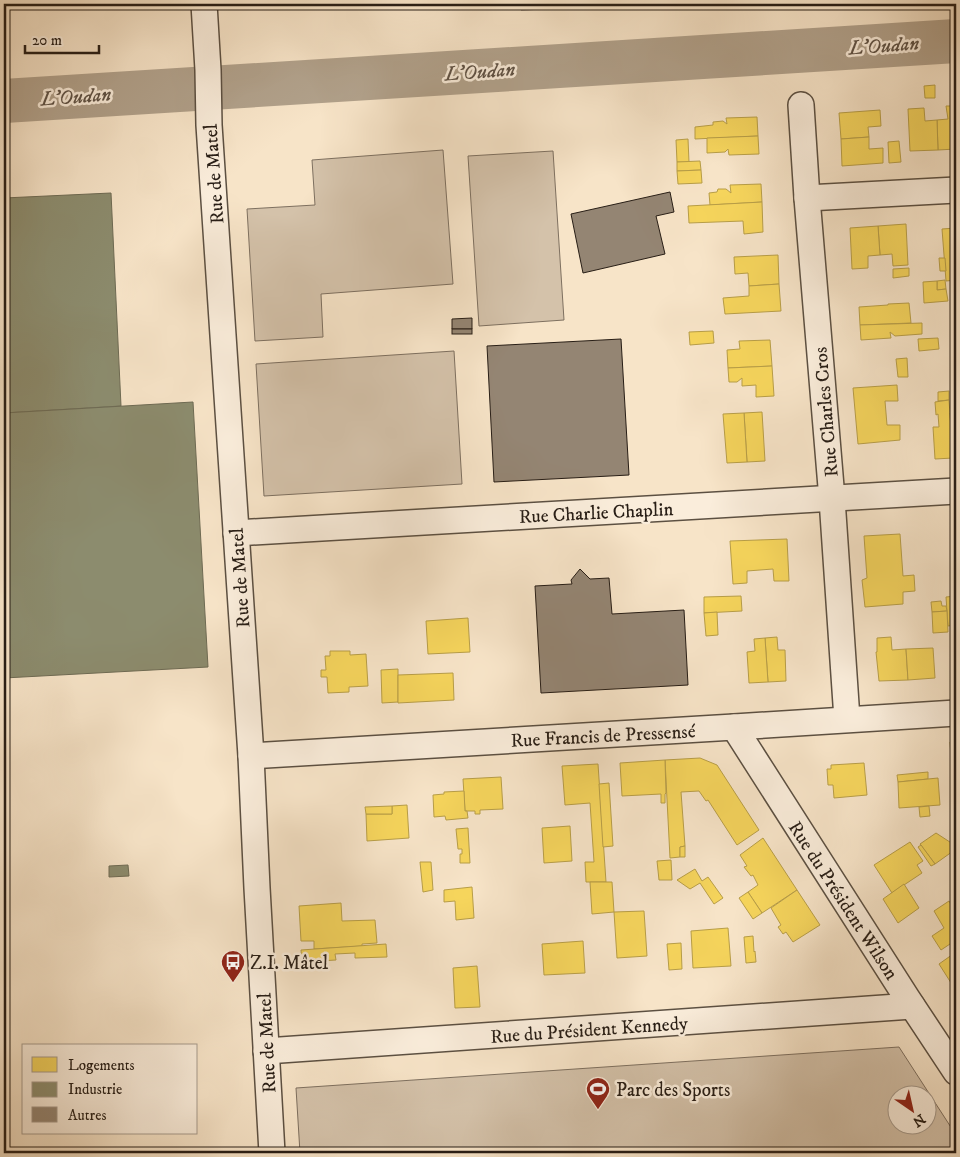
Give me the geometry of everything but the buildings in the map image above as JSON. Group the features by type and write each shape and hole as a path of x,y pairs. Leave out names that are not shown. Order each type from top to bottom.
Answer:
{"street":[{"name":"Rue de Matel","path":"204,4 210,135 251,756 257,898 272,1153"},
{"name":"Rue Charles Cros","path":"801,104 832,498 847,720"},
{"path":"807,198 956,190"},
{"name":"Rue Charlie Chaplin","path":"236,533 956,491"},
{"name":"Rue Francis de Pressensé","path":"251,756 956,712"},
{"name":"Rue du Président Wilson","path":"734,727 956,1072"},
{"name":"Rue du Président Kennedy","path":"266,1051 912,1006"}],"shaded area":[{"path":"520,4 677,4 521,10"},
{"path":"443,150 453,284 321,294 323,337 255,341 247,209 315,205 312,160"},
{"path":"553,151 564,320 479,326 468,156"},
{"path":"454,351 462,484 264,496 256,364"},
{"name":"Parc des Sports","path":"899,1047 923,1084 888,1084 888,1134 938,1134 938,1107 956,1135 956,1153 300,1153 296,1088"}],"waterway":[{"name":"L'Oudan","path":"4,101 956,41"}],"place":[{"name":"Z.I. Mâtel","path":"233,983"},
{"name":"Parc des Sports","path":"598,1110"}]}
